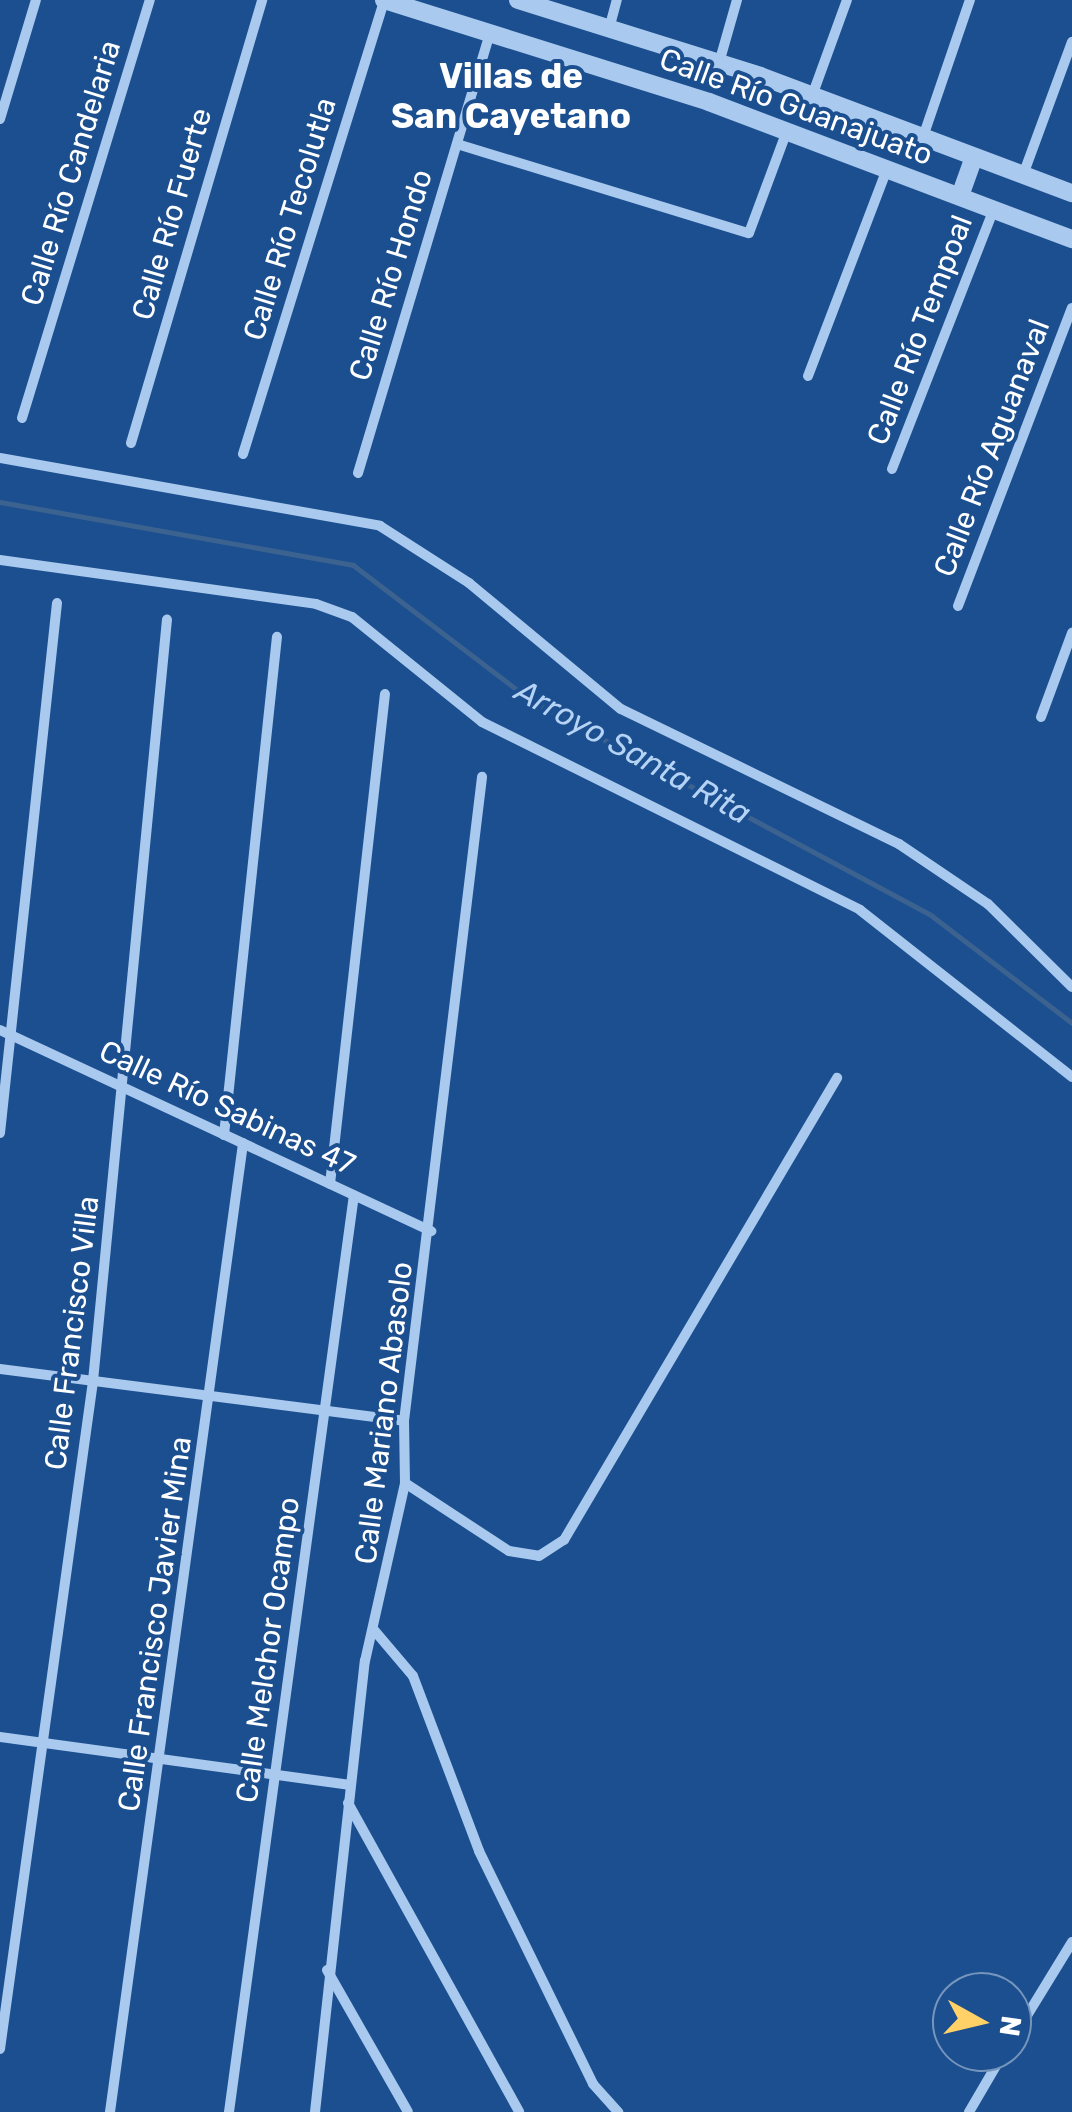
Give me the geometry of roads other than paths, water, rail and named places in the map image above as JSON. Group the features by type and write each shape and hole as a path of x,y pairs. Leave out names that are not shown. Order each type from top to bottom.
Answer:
{"street":[{"path":"0,119 36,0"},
{"name":"Calle Río Candelaria","path":"22,418 150,0"},
{"name":"Calle Río Fuerte","path":"131,443 262,0"},
{"name":"Calle Río Guanajuato","path":"384,0 430,7 490,33 787,131 1072,238"},
{"name":"Calle Río Tecolutla","path":"243,454 384,0"},
{"name":"Calle Río Guanajuato","path":"518,0 719,63 1072,193"},
{"path":"609,28 617,0"},
{"path":"719,63 737,0"},
{"path":"812,96 847,0"},
{"path":"923,137 970,0"},
{"name":"Calle Río Hondo","path":"358,473 490,33"},
{"path":"1023,175 1072,42"},
{"path":"456,144 749,233 787,131"},
{"path":"960,196 974,156"},
{"path":"808,376 888,169"},
{"name":"Calle Río Tempoal","path":"892,470 994,209"},
{"name":"Calle Río Aguanaval","path":"958,606 1072,308"},
{"path":"0,458 393,533 621,709 898,844 988,904 1072,986"},
{"path":"0,560 352,617 482,722 860,910 1072,1076"},
{"path":"0,1133 5,1032 57,603"},
{"name":"Calle Francisco Villa","path":"0,2049 93,1380 168,620"},
{"path":"1041,716 1072,634"},
{"path":"224,1134 277,637"},
{"path":"330,1184 384,694"},
{"name":"Calle Mariano Abasolo","path":"315,2112 349,1784 374,1630 405,1482 404,1421 432,1231 482,777"},
{"name":"Calle Río Sabinas 47","path":"5,1032 432,1231"},
{"path":"405,1482 508,1551 539,1556 564,1540 837,1078"},
{"name":"Calle Francisco Javier Mina","path":"110,2112 212,1396 243,1143"},
{"name":"Calle Melchor Ocampo","path":"229,2112 354,1195"},
{"path":"0,1369 404,1421"},
{"path":"374,1630 414,1676 479,1851 593,2084 618,2112"},
{"path":"0,1736 349,1784"},
{"path":"347,1802 519,2112"},
{"path":"1032,2007 1072,1942"},
{"path":"327,1970 408,2112"},
{"path":"969,2112 992,2072"}],"waterway":[{"name":"Arroyo Santa Rita","path":"0,502 353,565 530,700 932,916 1072,1023"}],"district":[{"name":"Villas de San Cayetano","path":"511,96"}]}
